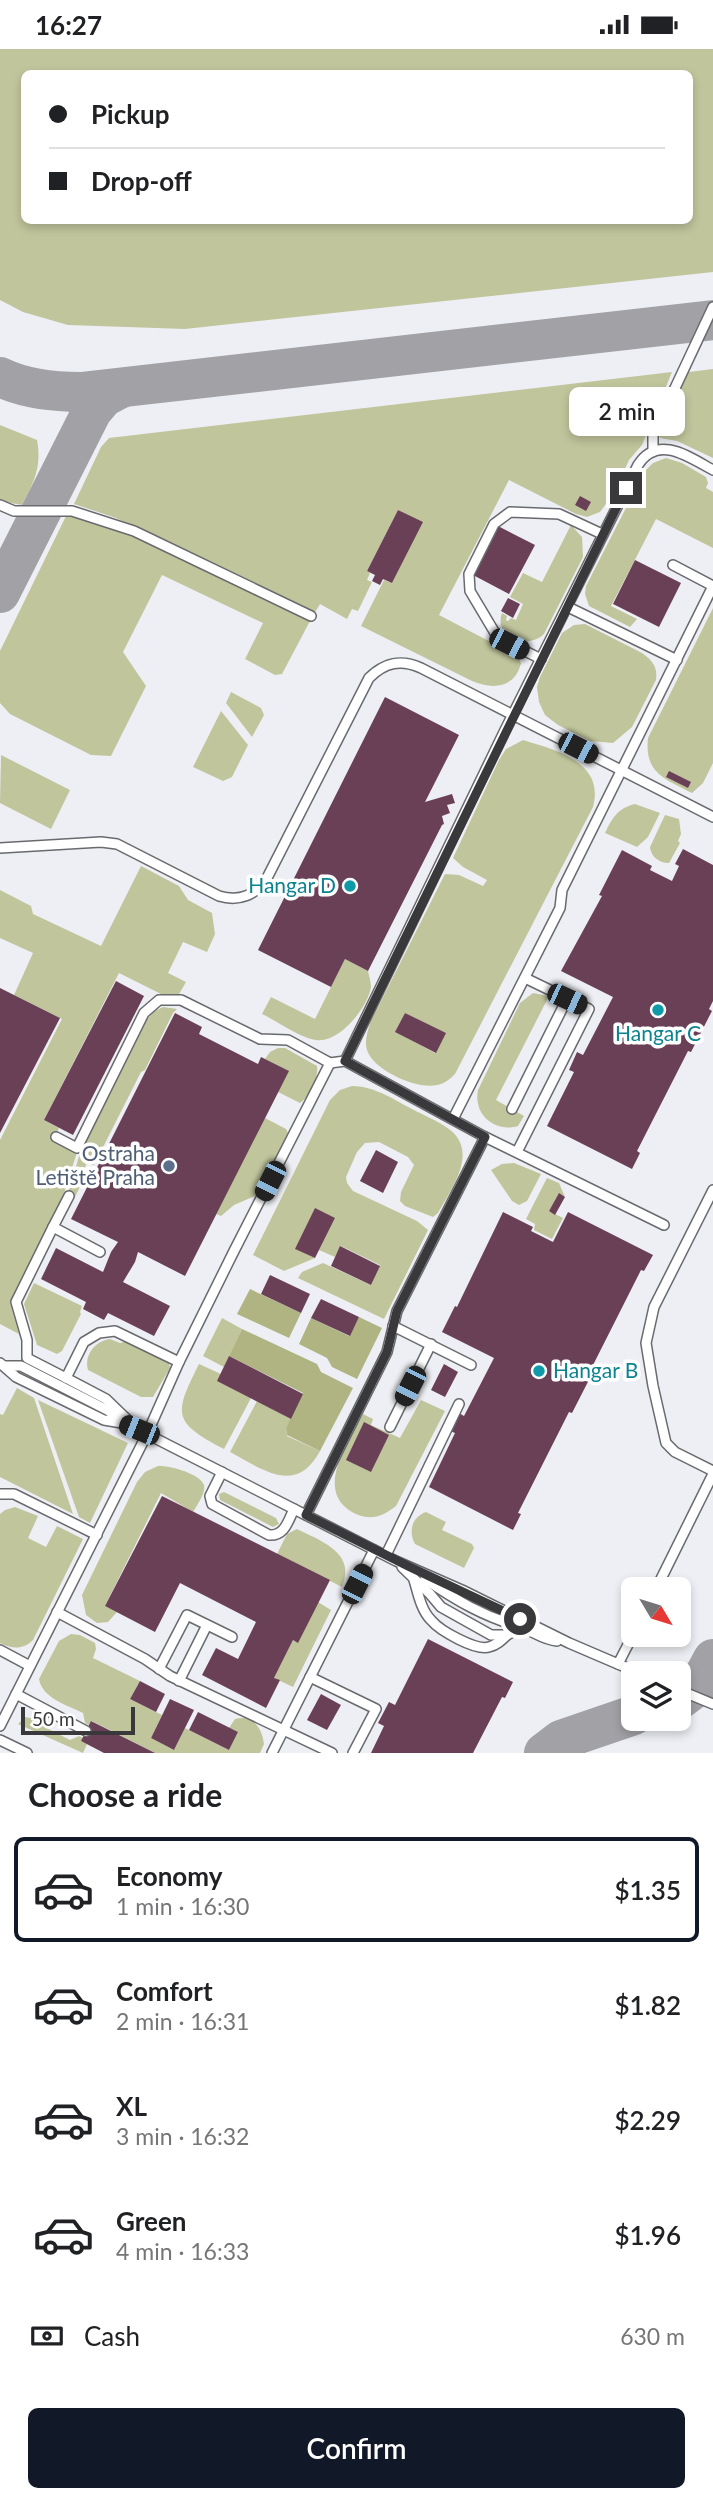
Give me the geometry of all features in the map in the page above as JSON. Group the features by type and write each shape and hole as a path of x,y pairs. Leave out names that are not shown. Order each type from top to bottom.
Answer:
{"lane":[{"path":"653,451 653,435 713,307"},
{"path":"345,1061 638,465 653,451 673,450 713,470"},
{"path":"0,505 15,510 72,510 115,524 312,616"},
{"path":"541,659 503,641 495,633 470,591 469,574 496,521 510,512 559,514 602,534"},
{"path":"453,1119 560,908 562,890 713,586 673,565"},
{"path":"568,607 677,660"},
{"path":"0,848 101,842 117,844 219,896 247,896 259,889 267,878 369,678 382,667 398,663 414,665 713,817"},
{"path":"517,1152 589,1009 525,978"},
{"path":"512,1109 567,999"},
{"path":"56,1137 77,1147 140,1019 149,1007 159,1000 181,1000 260,1039 288,1040 330,1063 345,1061 485,1137 664,1225"},
{"path":"0,1726 97,1535 143,1432 330,1063"},
{"path":"306,1515 387,1352 397,1311 485,1137"},
{"path":"662,1577 713,1472 675,1452 666,1443 646,1343 654,1307 713,1190"},
{"path":"69,1196 16,1302 27,1340 27,1359 106,1399 143,1432"},
{"path":"53,1227 100,1252"},
{"path":"393,1326 471,1364"},
{"path":"66,1378 84,1342 99,1333 115,1331 178,1363"},
{"path":"390,1427 431,1344"},
{"path":"3,1364 16,1377 104,1420 122,1423 143,1432 396,1561 621,1665"},
{"path":"386,1555 459,1404"},
{"path":"222,1472 210,1496 212,1504 269,1535 275,1535 284,1529 294,1509"},
{"path":"0,1494 14,1493 97,1535"},
{"path":"272,1753 374,1550"},
{"path":"396,1561 449,1613 491,1635 507,1635"},
{"path":"410,1567 478,1612 552,1641 569,1643"},
{"path":"413,1578 430,1620 449,1634 477,1647 487,1648 522,1627"},
{"path":"57,1612 179,1681 332,1753"},
{"path":"159,1669 187,1615 232,1637"},
{"path":"179,1681 207,1625"},
{"path":"618,1664 627,1647"},
{"path":"0,1650 30,1665"},
{"path":"310,1677 376,1709 353,1753"},
{"path":"16,1693 86,1731"},
{"path":"691,1695 713,1704"},
{"path":"0,1739 27,1753"}],"green space":[{"path":"0,49 713,49 713,272 185,329 68,325 23,312 0,300"},
{"path":"713,369 713,458 677,441 660,438 657,432 681,373"},
{"path":"672,372 642,445 629,460 614,493 600,512 587,517 576,514 509,480 439,615 506,650 513,649 521,663 514,678 502,685 472,681 361,626 384,580 392,583 422,523 398,510 367,571 370,573 367,580 372,582 358,611 352,609 347,619 320,604 314,614 116,518 74,504 101,447 109,438"},
{"path":"0,425 37,440 36,474 22,505 0,501"},
{"path":"666,458 682,463 706,477 706,488 713,492 713,548 656,519 611,606 637,619 630,627 589,606 585,594 586,586 645,471 653,463"},
{"path":"67,514 133,535 310,621 282,674 275,675 245,659 263,623 162,575 123,652 146,686 111,756 91,755 10,714 0,703 0,651"},
{"path":"571,525 582,537 583,557 544,634 529,641 514,639 503,629 502,613 507,616 508,621 511,618 516,620 523,604 510,597 523,573 542,582"},
{"path":"713,608 713,763 703,783 692,793 665,779 653,767 649,759 648,738"},
{"path":"585,624 642,653 651,661 656,671 656,680 632,727 613,743 590,741 558,725 545,715 539,702 537,687 540,677 562,633 574,625"},
{"path":"231,692 261,708 264,715 252,737 226,703"},
{"path":"221,711 248,745 232,777 223,781 193,767"},
{"path":"523,740 550,748 575,760 592,779 595,792 593,807 455,1074 440,1084 418,1084 397,1077 378,1065 367,1050 367,1033 445,874 459,875 483,886 487,880 463,867 453,858 506,749","holes":["405,1013 445,1034 435,1053 396,1032"]},
{"path":"1,755 70,790 51,829 0,803"},
{"path":"635,804 660,813 648,837 637,847 605,833 616,814"},
{"path":"665,815 679,819 681,834 678,841 680,843 669,863 656,859 650,847"},
{"path":"141,866 179,886 188,900 212,913 215,934 207,952 183,942 168,973 186,982 178,996 163,995 119,973 44,1120 59,1128 53,1141 77,1152 63,1197 10,1303 19,1334 0,1324 0,1140 62,1019 14,995 33,953 0,938 0,890 31,906 33,914 101,946"},
{"path":"345,959 368,971 371,987 358,1014 334,1036 325,1040 310,1039 262,1014 271,997 315,1019"},
{"path":"533,993 549,996 496,1100 524,1116 518,1126 501,1127 487,1120 482,1114 477,1099 478,1090 520,1003"},
{"path":"163,1007 177,1009 145,1070 141,1072 94,1165 87,1163 81,1175 84,1178 75,1197 68,1193 80,1153 146,1021 153,1012"},
{"path":"285,1048 317,1066 313,1087 300,1103 278,1092 288,1071 265,1059 270,1052"},
{"path":"352,1086 383,1094 446,1127 456,1136 463,1157 456,1181 433,1217 405,1206 400,1201 401,1192 414,1165 408,1157 379,1142 365,1143 357,1152 346,1177 353,1191 417,1221 428,1230 384,1319 298,1278 302,1272 323,1263 371,1285 380,1265 341,1246 335,1257 319,1250 335,1218 296,1249 315,1258 284,1271 253,1255 330,1100 340,1090"},
{"path":"265,1118 286,1129 288,1133 257,1195 234,1205 221,1216 216,1214"},
{"path":"514,1163 541,1174 527,1201 519,1205 512,1201 491,1170 502,1164"},
{"path":"547,1178 559,1183 565,1197 559,1194 549,1211 563,1218 552,1239 534,1230 535,1224 526,1219"},
{"path":"34,1283 82,1306 81,1314 62,1351 57,1354 37,1345 24,1304"},
{"path":"250,1289 301,1313 289,1338 237,1314"},
{"path":"359,1317 382,1328 357,1379 332,1367 327,1358 299,1344 311,1318 349,1336"},
{"path":"222,1318 242,1329 224,1367 203,1356"},
{"path":"242,1329 317,1364 321,1372 353,1388 320,1451 287,1435 286,1428 303,1393 229,1356"},
{"path":"110,1339 120,1343 127,1341 169,1363 170,1368 153,1397 141,1397 88,1370 89,1354 95,1346"},
{"path":"199,1364 221,1374 218,1381 251,1398 224,1449 195,1431 183,1415 185,1395"},
{"path":"17,1388 34,1398 73,1514 0,1477 0,1414 3,1415"},
{"path":"38,1400 128,1443 90,1523 79,1517"},
{"path":"421,1400 445,1411 396,1506 377,1516 356,1514 343,1505 336,1493 337,1467 349,1438 363,1414 373,1419 371,1425 400,1438"},
{"path":"257,1401 291,1419 286,1428 287,1436 320,1451 311,1465 300,1473 278,1475 230,1452"},
{"path":"158,1466 177,1469 197,1477 204,1485 202,1495 193,1512 161,1493 105,1606 117,1612 108,1622 97,1623 86,1615 82,1595 137,1482 145,1472"},
{"path":"224,1492 276,1518 279,1524 273,1527 220,1500 219,1494"},
{"path":"15,1507 38,1516 28,1538 46,1547 57,1526 83,1539 33,1640 25,1646 17,1647 0,1643 0,1514"},
{"path":"426,1512 446,1522 442,1530 472,1544 474,1548 464,1568 415,1544 413,1525 417,1517"},
{"path":"297,1529 326,1544 341,1557 345,1565 342,1587 277,1554 287,1534"},
{"path":"318,1602 331,1610 293,1687 274,1678 293,1640 298,1642"},
{"path":"71,1634 80,1635 95,1643 93,1658 140,1681 130,1699 162,1715 151,1738 174,1750 185,1728 229,1750 238,1732 229,1728 235,1719 241,1718 252,1720 261,1733 264,1744 260,1753 155,1753 92,1721 89,1725 85,1723 83,1713 50,1696 41,1686 39,1679 59,1641"},
{"path":"25,1717 36,1719 35,1722 70,1740 79,1736 83,1738 81,1741 87,1744 83,1753 18,1724"}],"building":[{"path":"580,496 591,502 586,511 575,505"},
{"path":"398,510 423,522 392,583 383,579 380,585 372,581 375,575 367,571"},
{"path":"498,526 535,545 509,594 473,575"},
{"path":"635,560 681,583 659,627 613,604"},
{"path":"508,598 520,604 513,618 501,611"},
{"name":"Hangar D","path":"385,697 459,735 425,802 452,794 455,803 447,805 450,813 442,816 444,824 368,971 345,959 331,987 258,950"},
{"path":"669,771 691,782 688,788 666,777"},
{"name":"Hangar C","path":"683,849 713,865 713,1001 709,1009 712,1011 691,1052 688,1051 637,1151 640,1153 632,1169 547,1126 574,1072 569,1070 577,1052 583,1055 613,997 561,971 602,896 599,895 622,850 652,866 650,870 672,881 679,866 675,864"},
{"path":"116,981 144,996 73,1135 44,1120"},
{"path":"0,988 60,1018 0,1133"},
{"name":"Ostraha Letiště Praha","path":"175,1013 202,1027 199,1034 258,1064 261,1057 289,1071 185,1276 138,1252 123,1282 170,1306 154,1336 108,1313 104,1320 83,1309 86,1302 41,1279 56,1248 103,1272 118,1242 71,1219"},
{"path":"405,1013 446,1033 436,1053 395,1032"},
{"path":"376,1150 398,1162 383,1193 360,1181"},
{"path":"559,1193 565,1197 555,1215 549,1211"},
{"path":"315,1208 335,1218 315,1258 295,1249"},
{"name":"Hangar B","path":"503,1212 533,1227 531,1231 553,1242 568,1212 653,1255 644,1271 641,1270 590,1371 593,1372 572,1413 569,1412 518,1513 521,1514 513,1530 429,1487 455,1433 450,1431 459,1413 464,1416 494,1358 442,1332"},
{"path":"340,1246 380,1266 371,1285 331,1266"},
{"path":"270,1275 310,1294 301,1313 261,1294"},
{"path":"321,1299 359,1317 350,1336 311,1318"},
{"path":"229,1356 303,1394 291,1419 217,1381"},
{"path":"444,1364 458,1372 445,1397 431,1390"},
{"path":"364,1422 389,1435 371,1472 346,1460"},
{"path":"162,1496 330,1580 298,1643 293,1640 274,1678 280,1680 266,1708 202,1675 216,1648 238,1659 256,1622 180,1583 155,1632 105,1606"},
{"path":"428,1639 513,1682 505,1698 502,1697 473,1753 371,1753 384,1726 378,1723 389,1702 395,1705"},
{"path":"140,1681 165,1694 156,1712 130,1699"},
{"path":"321,1694 341,1705 327,1730 307,1720"},
{"path":"170,1699 194,1710 174,1750 151,1738"},
{"path":"198,1712 238,1732 229,1750 189,1730"},
{"path":"91,1721 155,1753 104,1753 81,1741"}],"taxiway":[{"path":"0,377 39,389 81,392 713,320"},
{"path":"0,593 92,411 104,397 121,388"},
{"path":"691,1691 699,1685 713,1659"},
{"path":"544,1753 561,1740 621,1719"}],"place":[{"name":"Hangar D","path":"350,886"},
{"name":"Hangar C","path":"658,1010"},
{"name":"Ostraha Letiště Praha","path":"169,1166"},
{"name":"Hangar B","path":"539,1371"}],"route":[{"path":"520,1619 306,1515 387,1352 397,1311 485,1137 345,1061 626,488"}]}
